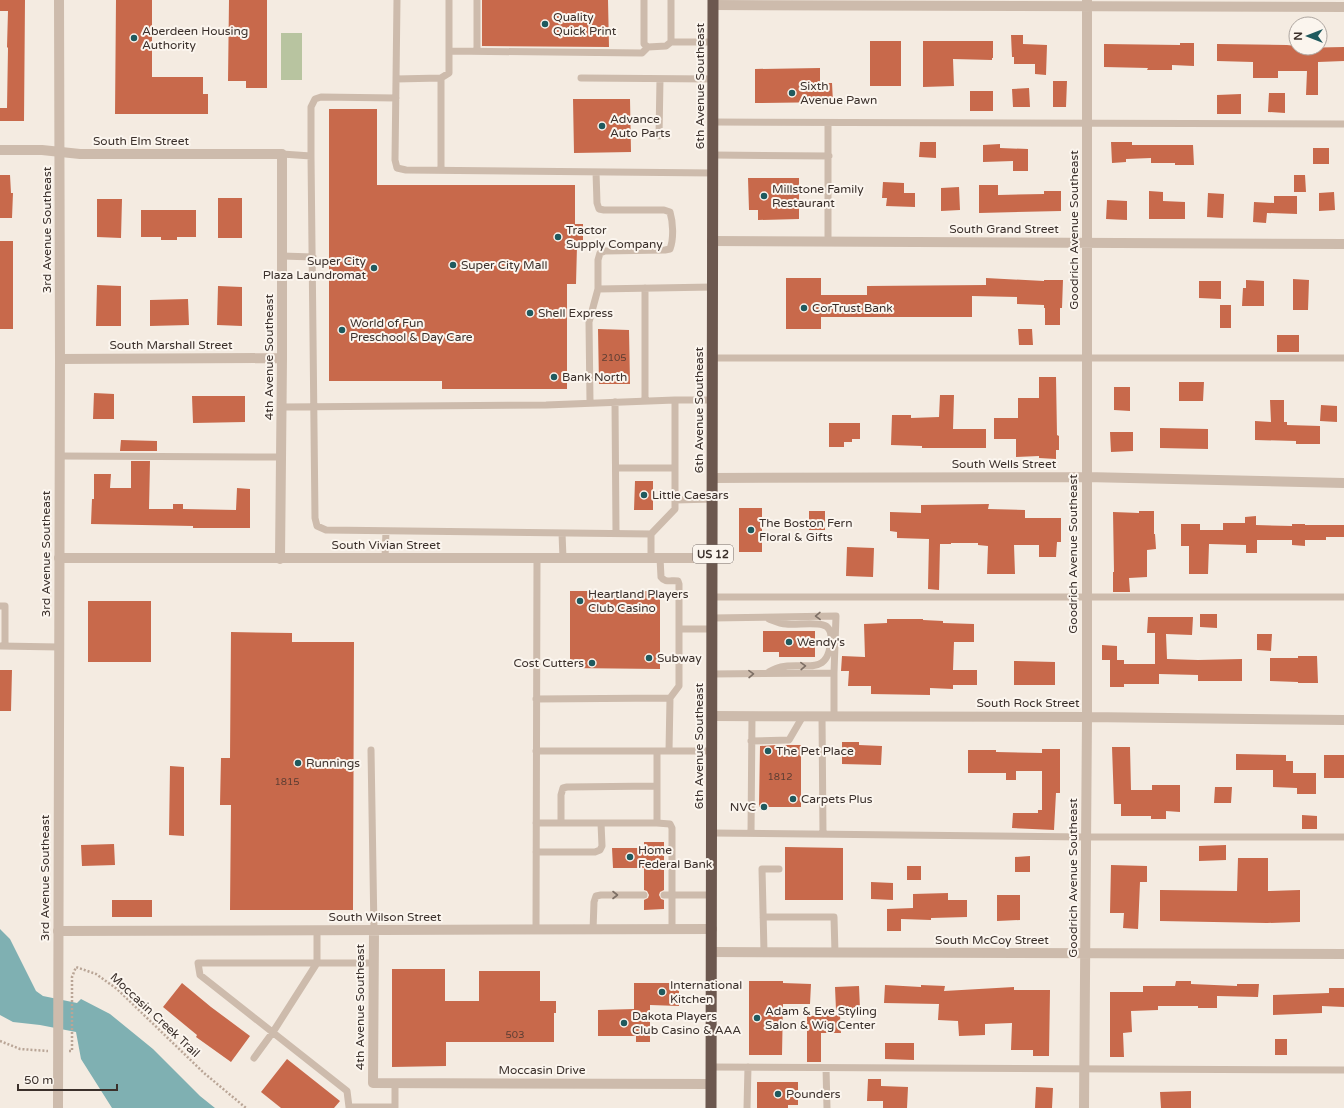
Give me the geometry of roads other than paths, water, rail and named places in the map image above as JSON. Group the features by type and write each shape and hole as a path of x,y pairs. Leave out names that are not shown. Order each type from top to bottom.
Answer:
{"highway":[{"name":"6th Avenue Southeast","path":"711,1108 713,2"}],"street":[{"name":"3rd Avenue Southeast","path":"58,1108 60,456 59,0"},
{"path":"713,2 1087,3 1344,7"},
{"name":"Goodrich Avenue Southeast","path":"1084,1108 1087,717 1087,3"},
{"name":"South Elm Street","path":"0,150 42,150 80,154 282,154"},
{"name":"4th Avenue Southeast","path":"280,559 282,407 282,154"},
{"name":"South Grand Street","path":"712,241 1344,244"},
{"name":"South Marshall Street","path":"60,359 282,358"},
{"name":"South Wells Street","path":"713,478 1086,477 1344,484"},
{"name":"South Vivian Street","path":"59,558 713,558"},
{"name":"South Rock Street","path":"712,716 1087,717 1344,720"},
{"name":"South Wilson Street","path":"58,931 712,929"},
{"name":"4th Avenue Southeast","path":"373,1083 374,930"},
{"name":"South McCoy Street","path":"712,952 1344,954"},
{"name":"Moccasin Drive","path":"373,1083 711,1084"}],"lane":[{"path":"396,0 395,160 397,168 406,170 713,173"},
{"path":"396,79 441,78 449,73 449,0"},
{"path":"477,0 477,51"},
{"path":"644,0 644,44 648,47"},
{"path":"671,0 671,42"},
{"path":"449,51 642,53 648,47 666,46 671,42 713,42"},
{"path":"441,78 441,170"},
{"path":"581,78 713,79"},
{"path":"659,136 660,79"},
{"path":"396,98 321,97 315,99 312,107 315,518 317,526 326,530 651,534 676,509 675,400"},
{"path":"713,122 1344,124"},
{"path":"828,122 828,241"},
{"path":"282,154 312,156"},
{"path":"713,155 829,156"},
{"path":"590,402 589,322 598,289 598,260 600,253 665,250 670,249 672,243 672,218 670,212 664,210 599,209 597,203 596,172"},
{"path":"282,256 313,257"},
{"path":"598,289 713,287"},
{"path":"645,288 645,400"},
{"path":"712,358 1344,358"},
{"path":"282,407 546,405 645,400 712,400"},
{"path":"616,402 616,533"},
{"path":"60,456 281,457"},
{"path":"616,468 676,468"},
{"path":"676,500 713,499"},
{"path":"385,558 386,531"},
{"path":"562,533 563,558"},
{"path":"651,534 662,579 665,581 678,581 679,584 679,686 670,698 669,751"},
{"path":"536,930 537,558"},
{"path":"712,597 1344,597"},
{"path":"0,606 5,606 3,646 59,647"},
{"path":"680,629 765,617 836,616 834,716"},
{"path":"765,617 785,624 823,625 828,628 831,634 828,654 817,666 781,667 765,674"},
{"path":"712,674 834,673"},
{"path":"536,699 670,698"},
{"path":"751,833 752,716"},
{"path":"751,740 789,740 803,716"},
{"path":"822,716 823,834"},
{"path":"371,750 374,930"},
{"path":"536,751 712,751"},
{"path":"657,751 657,822"},
{"path":"561,823 561,795 563,788 657,786"},
{"path":"536,823 657,822 670,824 672,828 668,895 672,929"},
{"path":"536,852 595,852 600,850 602,846 601,823"},
{"path":"711,833 1086,837 1344,837"},
{"path":"764,952 762,869 780,869"},
{"path":"593,930 594,902 596,896 644,895"},
{"path":"668,895 712,895"},
{"path":"763,917 834,917 835,953"},
{"path":"254,1058 273,1032 317,963 317,931"},
{"path":"374,963 198,964 200,975 348,1091 349,1107 395,1107 395,1083"},
{"path":"711,1067 1084,1070 1344,1070"},
{"path":"747,1108 748,1067"},
{"path":"826,1068 827,1108"}],"water":[{"path":"0,929 10,939 36,991 43,996 77,1003 81,999 110,1014 153,1049 200,1096 215,1108 112,1108 81,1059 76,1032 40,1025 13,1022 0,1015"}],"place":[{"name":"Quality Quick Print","path":"545,24"},
{"name":"Aberdeen Housing Authority","path":"134,38"},
{"name":"Sixth Avenue Pawn","path":"792,93"},
{"name":"Advance Auto Parts","path":"602,126"},
{"name":"Millstone Family Restaurant","path":"764,196"},
{"name":"Tractor Supply Company","path":"558,237"},
{"name":"Super City Mall","path":"453,265"},
{"name":"Super City Plaza Laundromat","path":"374,268"},
{"name":"CorTrust Bank","path":"804,308"},
{"name":"Shell Express","path":"530,313"},
{"name":"World of Fun Preschool & Day Care","path":"342,330"},
{"name":"Bank North","path":"554,377"},
{"name":"Little Caesars","path":"644,495"},
{"name":"The Boston Fern Floral & Gifts","path":"751,530"},
{"name":"Heartland Players Club Casino","path":"580,601"},
{"name":"Wendy's","path":"789,642"},
{"name":"Subway","path":"649,658"},
{"name":"Cost Cutters","path":"592,663"},
{"name":"The Pet Place","path":"768,751"},
{"name":"Runnings","path":"298,763"},
{"name":"Carpets Plus","path":"793,799"},
{"name":"NVC","path":"764,807"},
{"name":"Home Federal Bank","path":"630,857"},
{"name":"International Kitchen","path":"662,992"},
{"name":"Adam & Eve Styling Salon & Wig Center","path":"757,1018"},
{"name":"Dakota Players Club Casino & AAA","path":"624,1023"},
{"name":"Pounders","path":"778,1094"}]}
